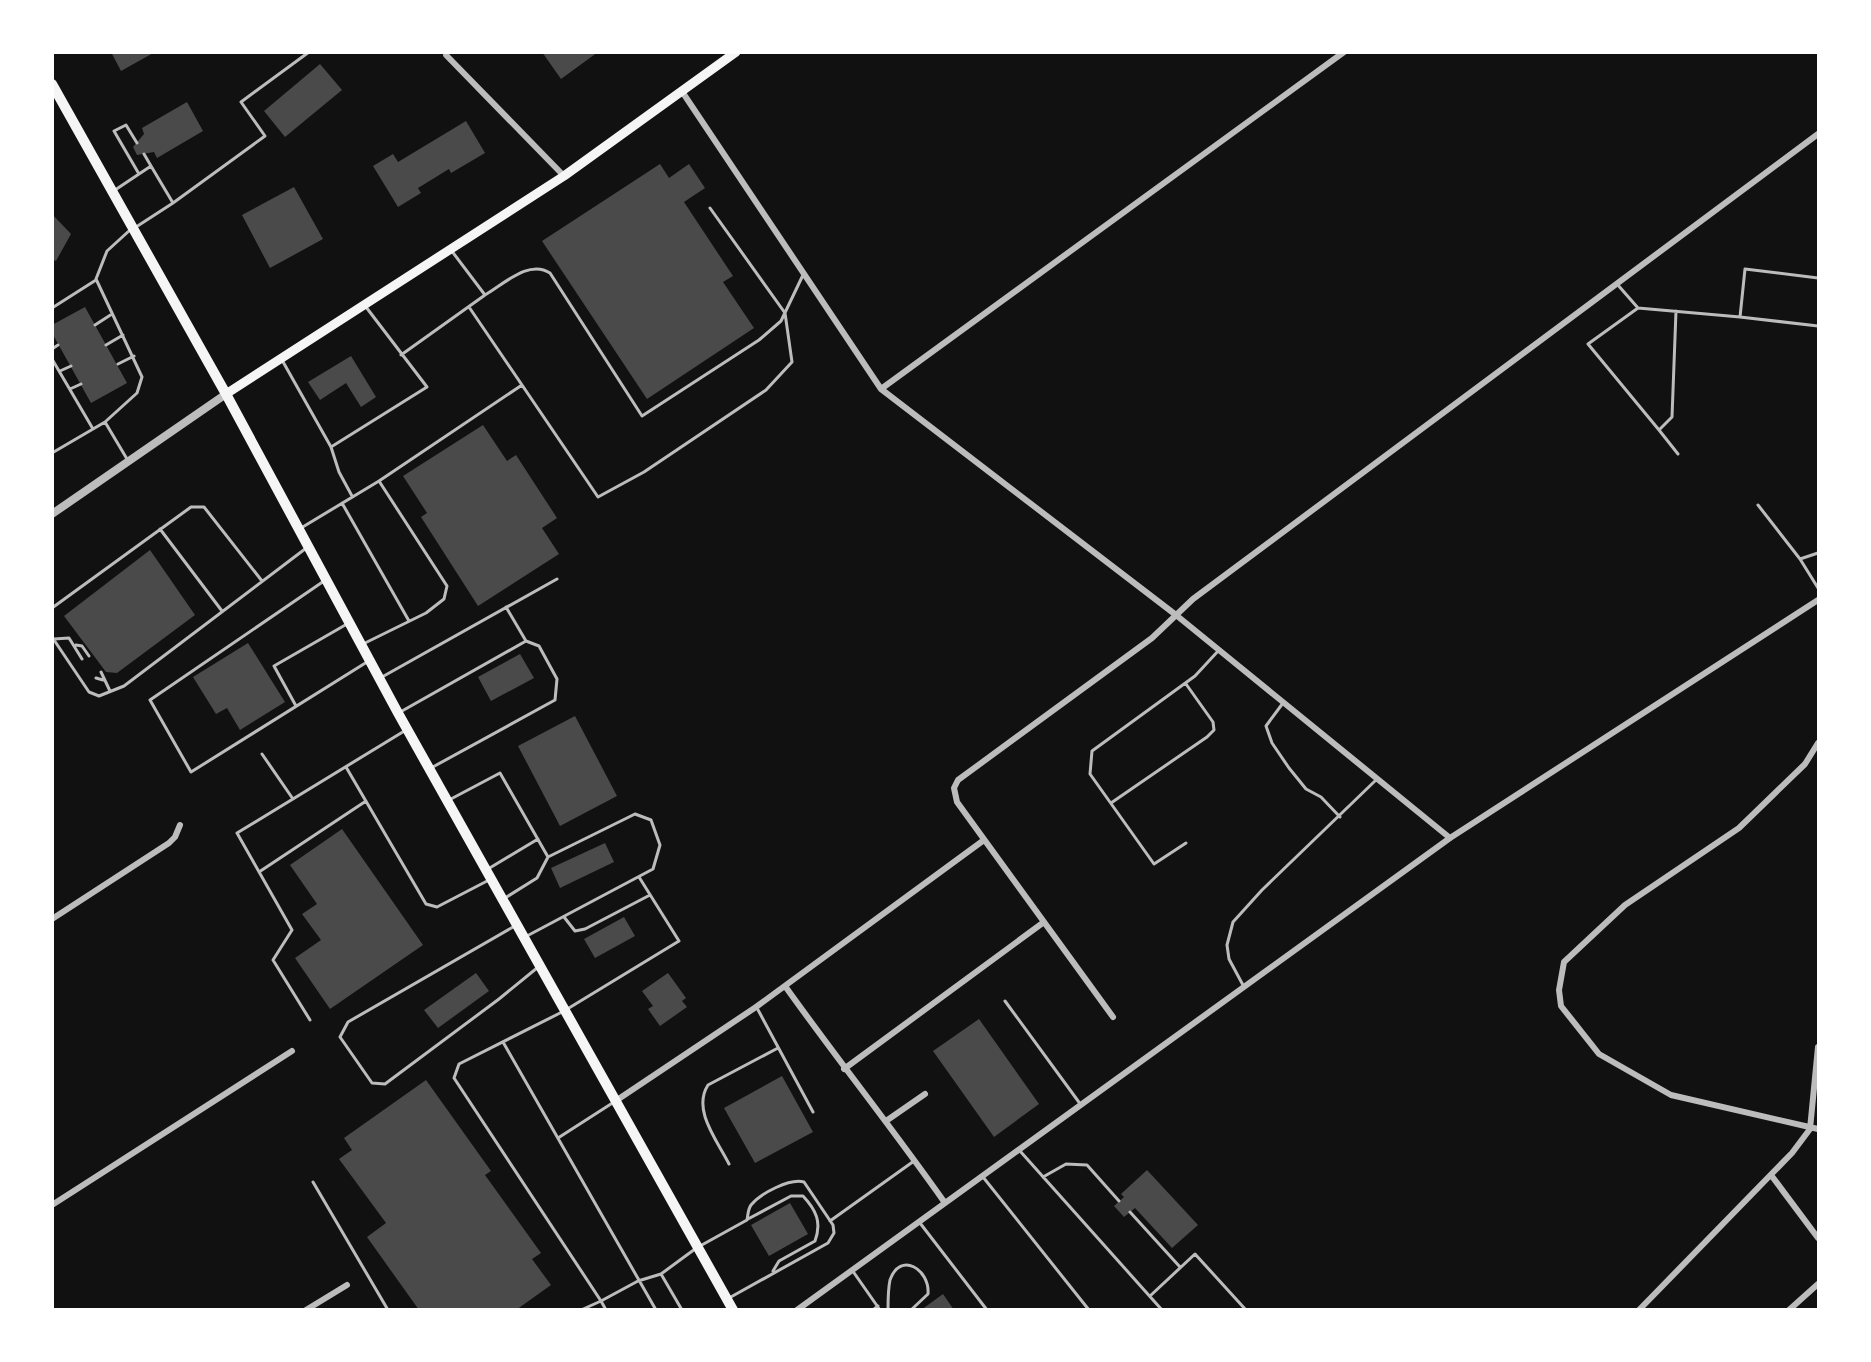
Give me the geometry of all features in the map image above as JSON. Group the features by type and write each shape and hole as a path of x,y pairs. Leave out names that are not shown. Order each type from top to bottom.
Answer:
{"highway":[{"path":"52,84 226,394 307,548 429,769 733,1310"}],"main road":[{"path":"226,394 564,176 683,93 736,52"}],"street":[{"path":"881,388 1344,52"},
{"path":"445,53 564,176"},
{"path":"683,93 881,388 1176,615 1450,838"},
{"path":"1113,1017 957,802 954,788 958,780 1152,638 1193,599 1818,134"},
{"path":"52,514 226,394"},
{"path":"797,1310 1450,838 1818,600"},
{"path":"1818,743 1805,764 1739,828 1625,905 1564,962 1559,990 1561,1006 1599,1054 1671,1095 1809,1129 1818,1129"},
{"path":"52,919 169,843 175,837 180,825"},
{"path":"617,1100 756,1007 984,840"},
{"path":"844,1069 1044,922"},
{"path":"785,986 945,1203"},
{"path":"1639,1310 1792,1154 1809,1129 1818,1047"},
{"path":"52,1205 292,1051"},
{"path":"886,1121 926,1094"},
{"path":"1771,1174 1818,1238"},
{"path":"1789,1310 1818,1284"},
{"path":"306,1310 347,1285"}],"lane":[{"path":"52,308 96,279 107,251 132,229 173,203 265,136 241,102 309,52"},
{"path":"137,143 126,125 114,131 139,174"},
{"path":"144,154 173,203"},
{"path":"112,192 151,166"},
{"path":"469,307 598,497 644,472 766,390 792,362 785,313 710,208"},
{"path":"450,249 485,295"},
{"path":"401,356 485,295 531,267 541,267 549,273 642,416 759,340 781,321 804,274"},
{"path":"1740,317 1745,269 1818,278"},
{"path":"52,453 105,422 137,393 142,377 96,279"},
{"path":"1617,284 1638,308"},
{"path":"331,447 427,387 401,356 364,304"},
{"path":"1678,453 1588,344 1638,308 1818,326"},
{"path":"1659,430 1672,417 1676,311"},
{"path":"95,325 112,314"},
{"path":"106,345 123,335"},
{"path":"52,349 58,345"},
{"path":"118,364 134,356"},
{"path":"281,358 331,447 352,496"},
{"path":"52,359 93,429"},
{"path":"60,371 71,366"},
{"path":"70,389 81,384"},
{"path":"298,530 379,481 522,385"},
{"path":"105,422 128,461"},
{"path":"361,645 409,621 444,599 447,586 379,481"},
{"path":"342,503 409,621"},
{"path":"1758,506 1800,559 1818,588"},
{"path":"52,608 191,507 204,507 262,581"},
{"path":"160,529 222,611"},
{"path":"53,638 89,692 99,696 124,686 307,548"},
{"path":"1800,559 1818,552"},
{"path":"380,678 557,579"},
{"path":"325,580 150,700 191,772 370,660"},
{"path":"429,769 555,700 557,679 539,646 526,641 506,607"},
{"path":"296,706 274,666 349,623"},
{"path":"53,638 69,638 76,645 82,646 89,656"},
{"path":"398,713 526,641"},
{"path":"76,645 75,649 82,659"},
{"path":"1186,843 1154,864 1090,774 1092,751 1186,683 1219,650"},
{"path":"101,672 110,691"},
{"path":"96,678 103,680"},
{"path":"1111,803 1214,730 1213,722 1186,683"},
{"path":"1283,703 1266,726 1269,738 1306,789 1321,797 1340,817"},
{"path":"310,1020 273,960 292,930 237,833 407,729"},
{"path":"262,754 293,799"},
{"path":"346,767 426,904 437,907 538,839"},
{"path":"448,801 500,773 548,857"},
{"path":"1244,987 1229,959 1227,945 1233,922 1262,890 1340,817 1376,779"},
{"path":"259,872 366,801"},
{"path":"503,899 537,878 548,857 635,814 651,820 660,845 653,869 525,938"},
{"path":"606,1310 454,1078 459,1064 564,1011 679,941 639,877"},
{"path":"564,917 575,931 585,929 650,895"},
{"path":"518,924 348,1022 340,1037 372,1083 385,1084 499,999 540,965"},
{"path":"1005,1001 1081,1105"},
{"path":"756,1007 813,1113"},
{"path":"503,1042 656,1310"},
{"path":"729,1164 702,1110 701,1096 708,1085 778,1048"},
{"path":"558,1138 617,1100"},
{"path":"1018,1150 1162,1310"},
{"path":"830,1221 915,1161"},
{"path":"1043,1177 1066,1164 1087,1165 1119,1201"},
{"path":"982,1176 1089,1310"},
{"path":"727,1299 828,1243 834,1233 830,1221 804,1182 799,1180 791,1180 757,1200 749,1207 747,1220"},
{"path":"313,1182 388,1310"},
{"path":"582,1310 638,1281 661,1274 698,1247 791,1196 803,1196 813,1206 819,1231 815,1241 779,1261 772,1273"},
{"path":"1130,1212 1180,1267"},
{"path":"919,1222 987,1310"},
{"path":"1150,1296 1195,1254 1246,1310"},
{"path":"888,1310 891,1280 899,1267 906,1264 917,1267 929,1286 928,1294 911,1310"},
{"path":"852,1270 879,1308 873,1310"},
{"path":"661,1274 682,1310"}],"building":[{"path":"111,52 155,52 121,71"},
{"path":"542,52 598,52 561,79"},
{"path":"320,64 342,90 285,137 264,111"},
{"path":"187,102 203,131 157,158 154,152 137,155 133,147 144,134 142,128"},
{"path":"466,121 485,153 451,173 449,169 418,188 421,193 398,207 373,166 393,154 398,162"},
{"path":"660,164 669,178 689,164 705,188 684,202 733,276 723,282 754,328 647,399 542,241"},
{"path":"294,187 323,239 270,268 242,215"},
{"path":"52,214 71,234 56,261 52,259"},
{"path":"85,307 127,383 91,403 52,333 52,325"},
{"path":"351,356 376,397 361,407 346,383 320,400 308,382"},
{"path":"483,425 507,461 516,455 557,518 542,528 559,554 478,606 421,517 427,513 403,476"},
{"path":"150,550 195,615 117,673 106,672 64,616"},
{"path":"248,643 285,702 240,730 227,708 216,714 193,677"},
{"path":"520,654 534,678 491,701 478,677"},
{"path":"575,716 617,796 560,826 518,746"},
{"path":"342,829 423,945 330,1009 295,958 321,940 302,914 317,904 290,865"},
{"path":"605,843 614,862 560,888 551,868"},
{"path":"624,917 635,936 595,958 584,939"},
{"path":"476,973 489,991 438,1028 424,1010"},
{"path":"668,973 686,998 682,1001 687,1007 660,1026 648,1009 653,1006 642,991"},
{"path":"979,1019 1039,1104 994,1137 933,1051"},
{"path":"782,1076 813,1132 755,1163 724,1108"},
{"path":"426,1080 491,1171 485,1175 541,1253 532,1259 551,1285 516,1310 419,1310 367,1237 386,1223 339,1159 352,1150 344,1138"},
{"path":"1147,1170 1198,1225 1172,1248 1135,1208 1124,1217 1114,1206 1124,1197 1121,1194"},
{"path":"790,1203 808,1234 769,1256 751,1225"},
{"path":"943,1294 954,1310 921,1310"}]}
